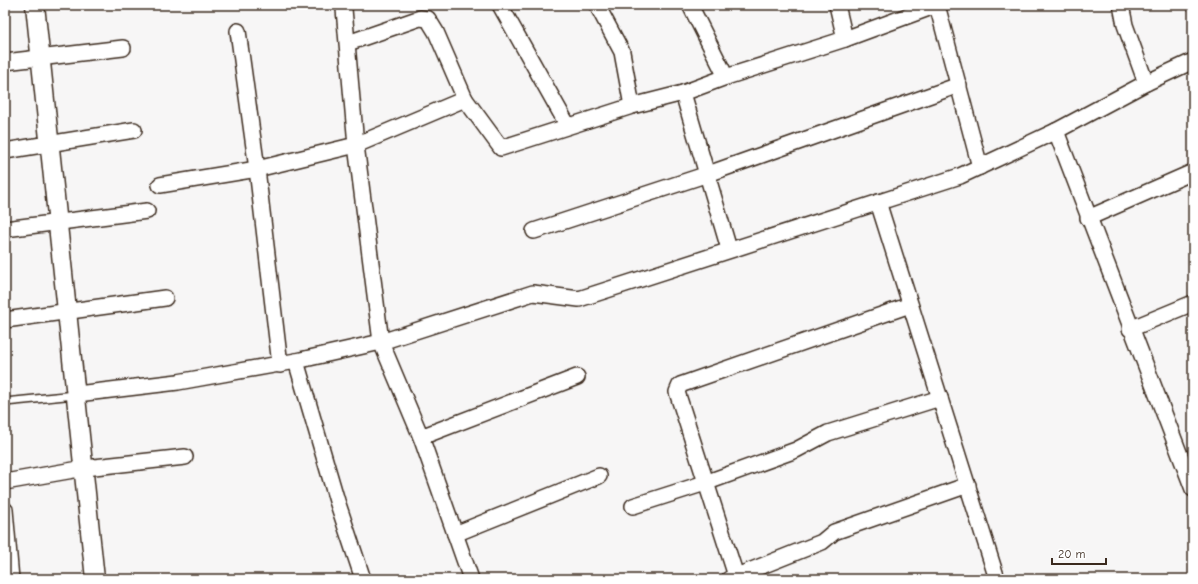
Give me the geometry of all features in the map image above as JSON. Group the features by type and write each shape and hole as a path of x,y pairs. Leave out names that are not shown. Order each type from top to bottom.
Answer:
{"street":[{"path":"35,5 85,468 95,579"},
{"path":"500,5 568,126"},
{"path":"597,5 622,52 632,106"},
{"path":"690,5 726,77"},
{"path":"837,5 845,38"},
{"path":"348,43 420,18 428,19 436,32 465,99 501,148 632,106 684,93 726,77 845,38 937,5 980,167"},
{"path":"1121,5 1125,25 1146,83"},
{"path":"344,10 356,145 380,342 421,437 471,579"},
{"path":"238,30 257,169 280,365"},
{"path":"5,62 123,48"},
{"path":"77,394 178,382 280,365 380,342 533,293 579,299 729,249 960,176 1056,131 1146,83 1193,61"},
{"path":"534,231 708,174 959,85"},
{"path":"684,93 729,249"},
{"path":"160,185 257,169 356,145 465,99"},
{"path":"5,151 134,130"},
{"path":"1056,131 1130,329 1193,489"},
{"path":"1088,218 1193,172"},
{"path":"878,202 997,579"},
{"path":"5,229 147,211"},
{"path":"5,320 165,298"},
{"path":"1130,329 1193,303"},
{"path":"910,305 680,386 677,392 734,578 822,542 834,532 968,485"},
{"path":"296,361 337,501 363,579"},
{"path":"421,437 577,377"},
{"path":"633,506 705,483 796,450 828,433 940,398"},
{"path":"5,482 85,468 185,457"},
{"path":"455,534 599,476"},
{"path":"5,510 11,579"}],"lane":[{"path":"5,402 77,394"}]}
